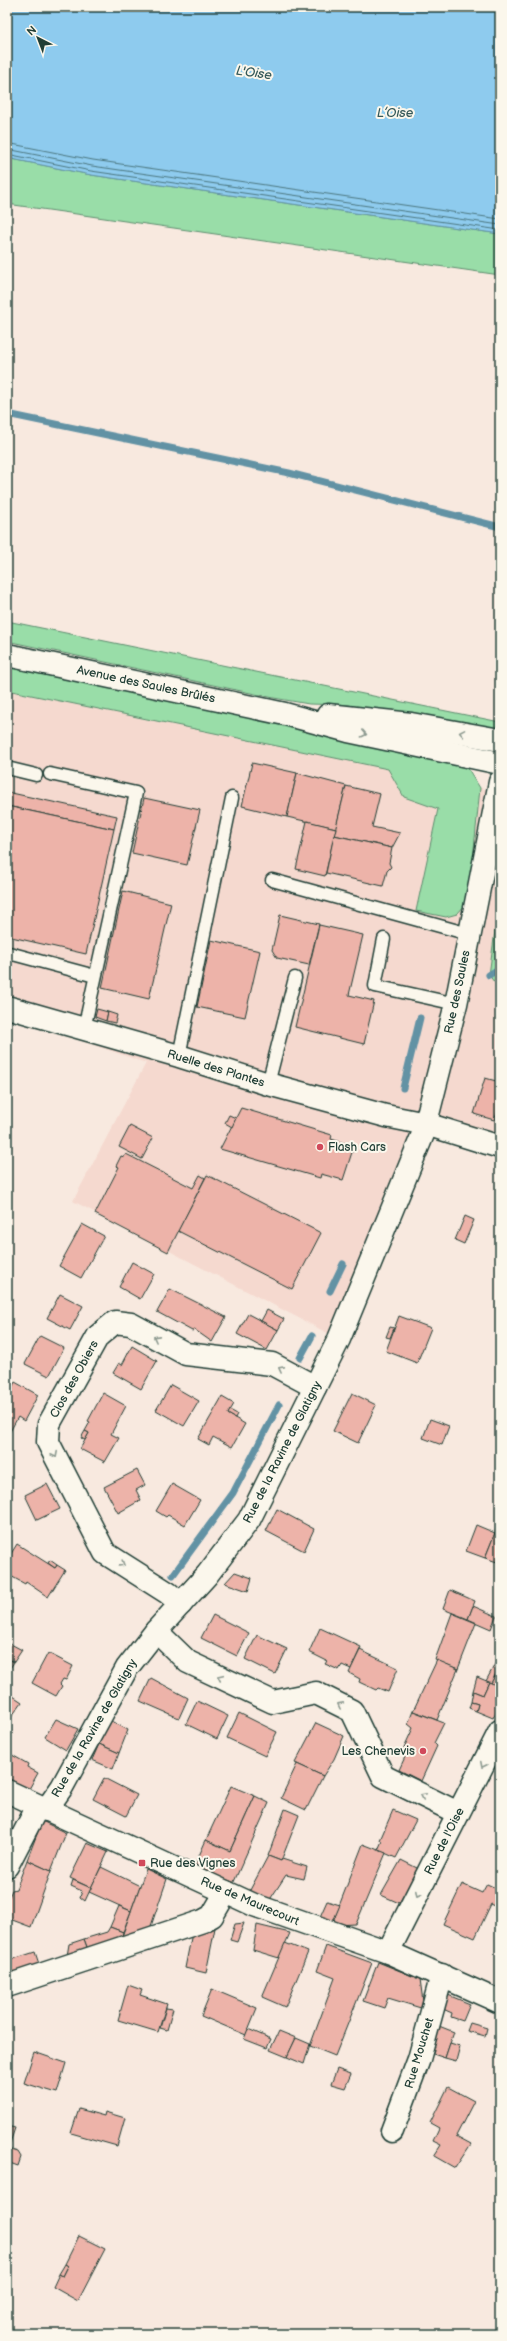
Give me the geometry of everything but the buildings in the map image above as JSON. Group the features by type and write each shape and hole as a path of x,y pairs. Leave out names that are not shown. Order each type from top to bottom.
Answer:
{"street":[{"name":"Avenue des Saules Brûlés","path":"7,655 285,714 348,731 500,763"},
{"name":"Avenue des Saules Brûlés","path":"285,714 375,719 500,740"},
{"name":"Rue des Saules","path":"426,1124 456,1004 500,782"},
{"name":"Ruelle des Plantes","path":"7,1007 179,1056 268,1084 386,1116 426,1124"},
{"path":"426,1124 500,1147"},
{"name":"Rue de la Ravine de Glatigny","path":"7,1866 42,1808 62,1787 128,1668 156,1631 181,1604 238,1536 249,1520 339,1339 418,1149 426,1124"},
{"name":"Clos des Obiers","path":"181,1604 172,1596 105,1553 48,1442 49,1424 98,1336 115,1322 131,1324 186,1354 272,1364 315,1387"},
{"path":"156,1631 188,1662 273,1702 316,1693 352,1711 383,1776 458,1813"},
{"name":"Rue de l'Oise","path":"388,1952 500,1730"},
{"name":"Rue de Maurecourt","path":"7,1790 42,1808 226,1892 304,1924 388,1952 500,2002"},
{"path":"7,1986 203,1921 212,1916 226,1892"},
{"name":"Rue Mouchet","path":"392,2131 419,2059 442,1975"}],"lane":[{"path":"7,768 36,775"},
{"path":"50,774 136,793 84,1029"},
{"path":"179,1056 232,798"},
{"path":"272,880 469,934"},
{"path":"384,939 375,986 456,1004"},
{"path":"9,953 95,976"},
{"path":"268,1084 295,978"}],"shaded area":[{"path":"7,690 500,792 500,1149 426,1124 339,1339 73,1201 146,1063 7,1015"}],"green space":[{"path":"7,158 91,175 500,234 500,275 7,204"},
{"path":"7,621 500,722 500,735 349,705 309,704 274,698 7,641"},
{"path":"7,667 432,755 467,767 480,788 471,879 466,904 457,914 446,917 416,911 438,809 404,797 388,769 7,690"},
{"path":"500,894 500,984 494,982 489,975"}],"water":[{"name":"L’Oise","path":"7,7 500,7 500,234 91,175 7,158"}],"waterway":[{"path":"7,414 289,473 500,527"},
{"path":"489,975 500,968"},
{"path":"403,1088 420,1018"},
{"path":"330,1291 343,1264"},
{"path":"300,1358 312,1336"},
{"path":"173,1575 233,1493 279,1405"}],"place":[{"name":"Flash Cars","path":"320,1147"},
{"name":"Les Chenevis","path":"423,1751"},
{"name":"Rue des Vignes","path":"142,1863"}],"water label":[{"name":"L'Oise","path":"254,72"}]}
